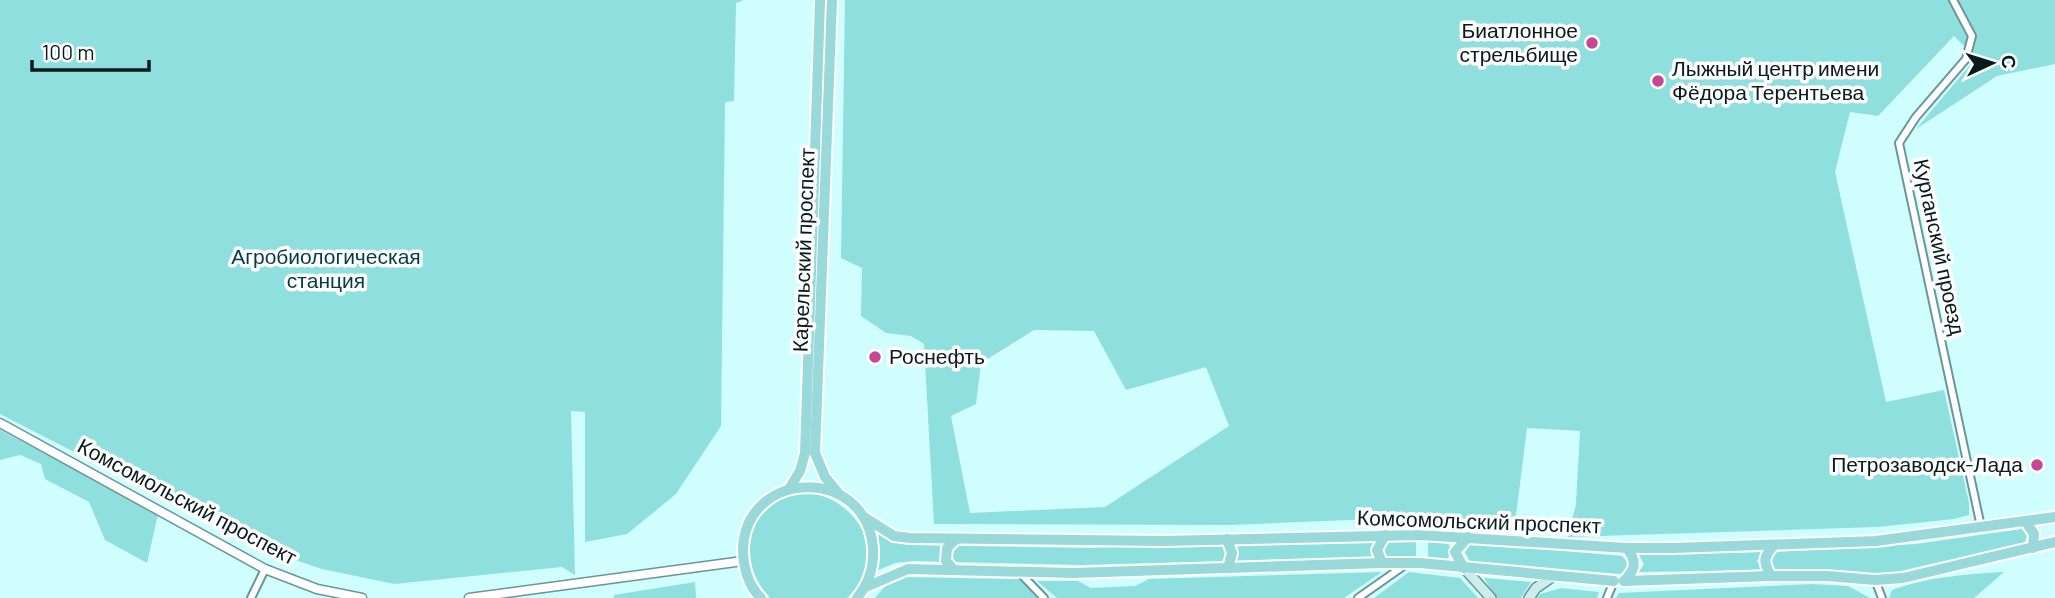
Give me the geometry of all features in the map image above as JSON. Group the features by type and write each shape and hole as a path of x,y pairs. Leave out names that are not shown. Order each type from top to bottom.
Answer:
{"main road":[{"name":"Карельский проспект","path":"789,489 800,471 805,453 821,0"},
{"name":"Карельский проспект","path":"832,0 815,453 825,477 864,517"},
{"path":"815,166 827,166"},
{"path":"761,598 750,583 743,561 744,540 753,517 772,498 789,489 818,487 839,494"},
{"path":"857,598 866,587 872,572 872,536 864,517"},
{"name":"Комсомольский проспект","path":"864,517 894,536 956,539 1227,539 1385,535 1468,537 1627,548 1876,541 2055,517"},
{"path":"2026,522 2034,534 2033,548"},
{"path":"1382,563 1377,550 1385,535"},
{"path":"1468,537 1455,552 1464,568 1491,598"},
{"path":"954,570 946,561 947,548 956,539"},
{"path":"1227,539 1232,553 1228,568"},
{"name":"Комсомольский проспект","path":"866,587 908,569 1018,572 1382,563 1619,581 1771,576 1827,576 1875,580 1930,573 2055,542"},
{"path":"1771,576 1764,562 1765,555 1774,545"},
{"path":"1619,581 1633,571 1635,563 1627,548"},
{"path":"1529,598 1536,588 1552,577"}],"street":[{"name":"Курганский проезд","path":"1953,0 1972,36 1966,59 1916,117 1899,143 1981,527"},
{"name":"Комсомольский проспект","path":"0,423 265,569 317,589 362,598"},
{"path":"469,598 743,561"},
{"path":"1358,598 1407,564"},
{"path":"251,598 265,569"},
{"path":"1018,572 1044,598"},
{"path":"1875,580 1882,598"},
{"path":"1607,598 1619,581"}],"green space":[{"name":"Агробиологическая станция","path":"0,0 744,0 736,3 734,101 725,102 721,426 676,494 627,534 585,542 585,412 571,411 575,575 562,567 394,584 322,569 263,549 0,414"},
{"path":"845,0 2055,0 2055,64 1997,76 1916,129 1976,58 1954,36 1878,116 1850,112 1835,172 1886,402 1944,390 1969,503 1969,515 1954,519 1877,527 1568,537 1576,504 1580,431 1527,428 1514,531 1374,519 1231,525 934,524 924,344 911,336 886,333 861,316 862,268 841,258","holes":["1034,330 1094,331 1126,390 1206,367 1229,426 1105,507 970,513 951,416 976,404 981,363"]},
{"path":"0,430 158,514 147,563 105,540 89,502 45,479 41,464 20,455 0,460"},
{"path":"808,492 826,497 842,507 855,519 864,533 868,549 867,566 860,582 847,598 770,598 758,581 751,564 749,547 752,531 759,517 771,505"},
{"path":"2022,529 2027,535 2025,543 1887,574 1775,571 1770,562 1775,552 1916,544"},
{"path":"877,533 894,542 912,545 1085,548 1375,540 1371,549 1372,557 1083,565 913,561 895,563 876,571 880,553"},
{"path":"1387,541 1416,541 1416,557 1385,556 1383,548"},
{"path":"1428,542 1448,542 1451,551 1447,560 1428,559"},
{"path":"1471,543 1622,556 1628,562 1627,569 1620,574 1470,562 1465,552"},
{"path":"1763,552 1757,561 1762,570 1639,572 1644,564 1639,555"},
{"path":"1382,572 1344,598 1057,598 1037,581 1078,581 1091,588 1135,586 1149,579"},
{"path":"1409,572 1460,578 1478,598 1374,598"},
{"path":"2004,572 1974,598 1889,598 1892,590 1919,582"},
{"path":"902,577 1020,579 1037,598 875,598 886,585"},
{"path":"1484,578 1531,582 1521,598 1496,598"},
{"path":"695,582 696,598 614,598 614,595"},
{"path":"1813,584 1848,586 1870,598 1616,598 1619,593"},
{"path":"1561,588 1599,592 1597,598 1537,598 1540,594"}],"place":[{"name":"Биатлонное стрельбище","path":"1592,43"},
{"name":"Лыжный центр имени Фёдора Терентьева","path":"1658,81"},
{"name":"Роснефть","path":"875,357"},
{"name":"Петрозаводск-Лада","path":"2037,465"}]}
